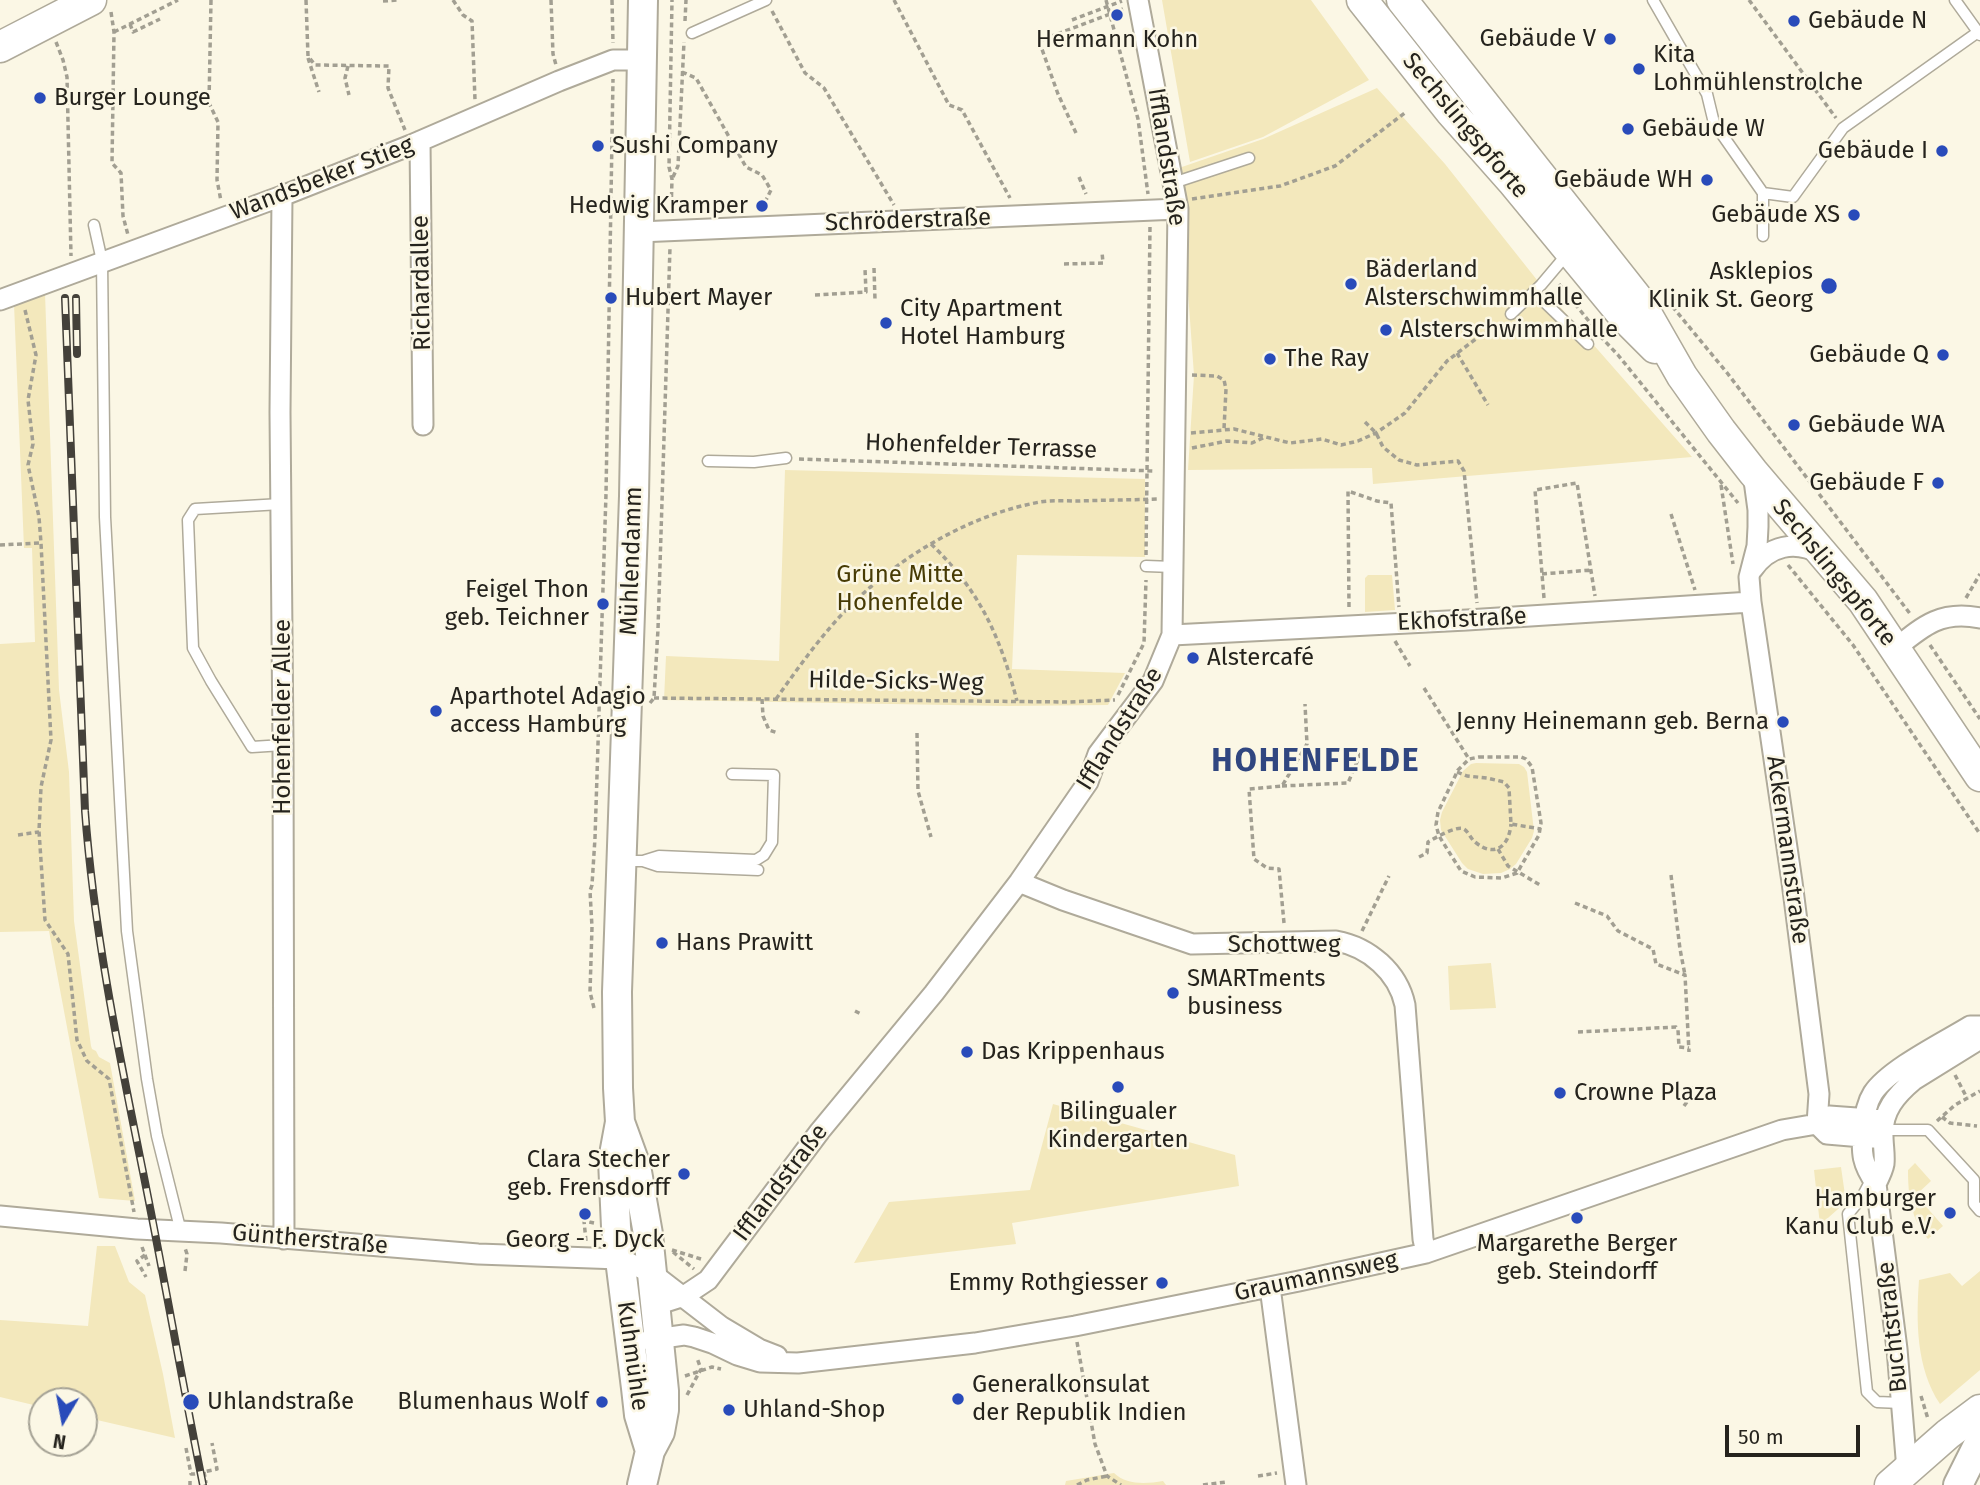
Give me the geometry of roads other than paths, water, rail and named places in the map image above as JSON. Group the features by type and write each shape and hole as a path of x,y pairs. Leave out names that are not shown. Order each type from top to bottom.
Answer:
{"main road":[{"name":"Mühlendamm","path":"620,1259 615,1227 612,1160 620,1122 617,992 632,861 627,731 643,0"},
{"name":"Sechslingspforte","path":"1362,0 1450,111 1571,250 1625,318 1682,376"},
{"name":"Sechslingspforte","path":"1402,0 1638,299 1682,376 1721,431 1863,601 1980,776"},
{"path":"0,47 48,23 101,5"},
{"name":"Mühlendamm","path":"620,1122 636,1166 652,1273"},
{"name":"Kuhmühle","path":"620,1259 639,1415 650,1451"},
{"name":"Kuhmühle","path":"642,1485 650,1451 660,1432 664,1410 660,1339 652,1273"},
{"path":"1898,1478 1980,1410"},
{"path":"1958,1485 1980,1441"}],"street":[{"name":"Ifflandstraße","path":"656,1305 684,1296 708,1280 820,1131 934,993 1019,882 1088,782 1098,754 1153,681 1172,635 1176,198 1133,1"},
{"name":"Wandsbeker Stieg","path":"0,300 282,196 613,60 642,60"},
{"name":"Richardallee","path":"416,143 423,425"},
{"name":"Hohenfelder Allee","path":"282,196 280,412 284,745 284,1239"},
{"name":"Schröderstraße","path":"639,232 1149,210 1176,198"},
{"name":"Ackermannstraße","path":"1753,472 1758,527 1757,546 1749,577 1751,601 1792,882 1819,1094 1817,1124"},
{"path":"1749,577 1758,562 1775,550 1804,548 1823,556"},
{"name":"Ekhofstraße","path":"1172,635 1751,601"},
{"path":"1895,649 1936,620 1959,616 1980,618"},
{"name":"Schottweg","path":"1019,882 1063,900 1192,944 1336,941 1355,946 1374,958 1395,979 1403,997 1426,1253"},
{"path":"1863,1127 1873,1092 1892,1073 1970,1026 1980,1026"},
{"path":"1817,1124 1828,1134 1863,1127 1883,1129 1891,1104 1904,1088 1980,1039"},
{"name":"Graumannsweg","path":"630,1343 684,1335 760,1362 798,1363 975,1343 1075,1326 1426,1253 1782,1130 1817,1124"},
{"name":"Buchtstraße","path":"1863,1127 1865,1167 1874,1181 1890,1287 1901,1403 1898,1478"},
{"name":"Buchtstraße","path":"1874,1181 1884,1164 1883,1129"},
{"name":"Güntherstraße","path":"0,1216 137,1229 182,1237 221,1233 478,1254 620,1259"},
{"name":"Graumannsweg","path":"620,1259 652,1273 722,1327 759,1349 798,1363"},
{"name":"Graumannsweg","path":"708,1280 705,1292 715,1312 748,1333 759,1349"},
{"path":"1270,1287 1296,1485"}],"lane":[{"path":"688,34 766,0"},
{"path":"1653,0 1707,94 1714,123 1763,193 1763,236"},
{"path":"1763,193 1793,197 1843,128 1979,33 1955,0"},
{"path":"1176,198 1249,158"},
{"path":"94,225 102,261 105,517 127,931 157,1136 182,1237"},
{"path":"1511,314 1571,250"},
{"path":"1534,292 1588,344"},
{"path":"708,461 754,462 786,458"},
{"path":"281,504 195,509 188,520 193,648 252,747 284,745"},
{"path":"1146,566 1173,567"},
{"path":"632,861 659,856 756,860 764,855 772,842 774,775 732,774"},
{"path":"632,861 658,866 758,870"},
{"path":"1883,1129 1928,1130 1974,1180 1973,1204 1980,1211"},
{"path":"1874,1181 1848,1214 1867,1392 1877,1402 1901,1403"}],"railway":[{"path":"65,298 85,811 94,902 116,1038 203,1485"},
{"path":"76,298 77,354"}],"place":[{"name":"Hermann Kohn","path":"1117,15"},
{"name":"Gebäude N","path":"1794,21"},
{"name":"Gebäude V","path":"1610,39"},
{"name":"Kita Lohmühlenstrolche","path":"1639,69"},
{"name":"Burger Lounge","path":"40,98"},
{"name":"Gebäude W","path":"1628,129"},
{"name":"Sushi Company","path":"598,146"},
{"name":"Gebäude I","path":"1942,151"},
{"name":"Gebäude WH","path":"1707,180"},
{"name":"Hedwig Kramper","path":"762,206"},
{"name":"Gebäude XS","path":"1854,215"},
{"name":"Bäderland Alsterschwimmhalle","path":"1351,284"},
{"name":"Asklepios Klinik St. Georg","path":"1829,286"},
{"name":"Hubert Mayer","path":"611,298"},
{"name":"City Apartment Hotel Hamburg","path":"886,323"},
{"name":"Alsterschwimmhalle","path":"1386,330"},
{"name":"Gebäude Q","path":"1943,355"},
{"name":"The Ray","path":"1270,359"},
{"name":"Gebäude WA","path":"1794,425"},
{"name":"Gebäude F","path":"1938,483"},
{"name":"Feigel Thon geb. Teichner","path":"603,604"},
{"name":"Alstercafé","path":"1193,658"},
{"name":"Aparthotel Adagio access Hamburg","path":"436,711"},
{"name":"Jenny Heinemann geb. Berna","path":"1783,722"},
{"name":"Hans Prawitt","path":"662,943"},
{"name":"SMARTments business","path":"1173,993"},
{"name":"Das Krippenhaus","path":"967,1052"},
{"name":"Bilingualer Kindergarten","path":"1118,1087"},
{"name":"Crowne Plaza","path":"1560,1093"},
{"name":"Clara Stecher geb. Frensdorff","path":"684,1174"},
{"name":"Hamburger Kanu Club e.V.","path":"1950,1213"},
{"name":"Georg - F. Dyck","path":"585,1214"},
{"name":"Margarethe Berger geb. Steindorff","path":"1577,1218"},
{"name":"Emmy Rothgiesser","path":"1162,1283"},
{"name":"Generalkonsulat der Republik Indien","path":"958,1399"},
{"name":"Uhlandstraße","path":"191,1402"},
{"name":"Blumenhaus Wolf","path":"602,1402"},
{"name":"Uhland-Shop","path":"729,1410"}],"district":[{"name":"HOHENFELDE","path":"1316,762"}],"park label":[{"name":"Grüne Mitte Hohenfelde","path":"900,589"}]}
